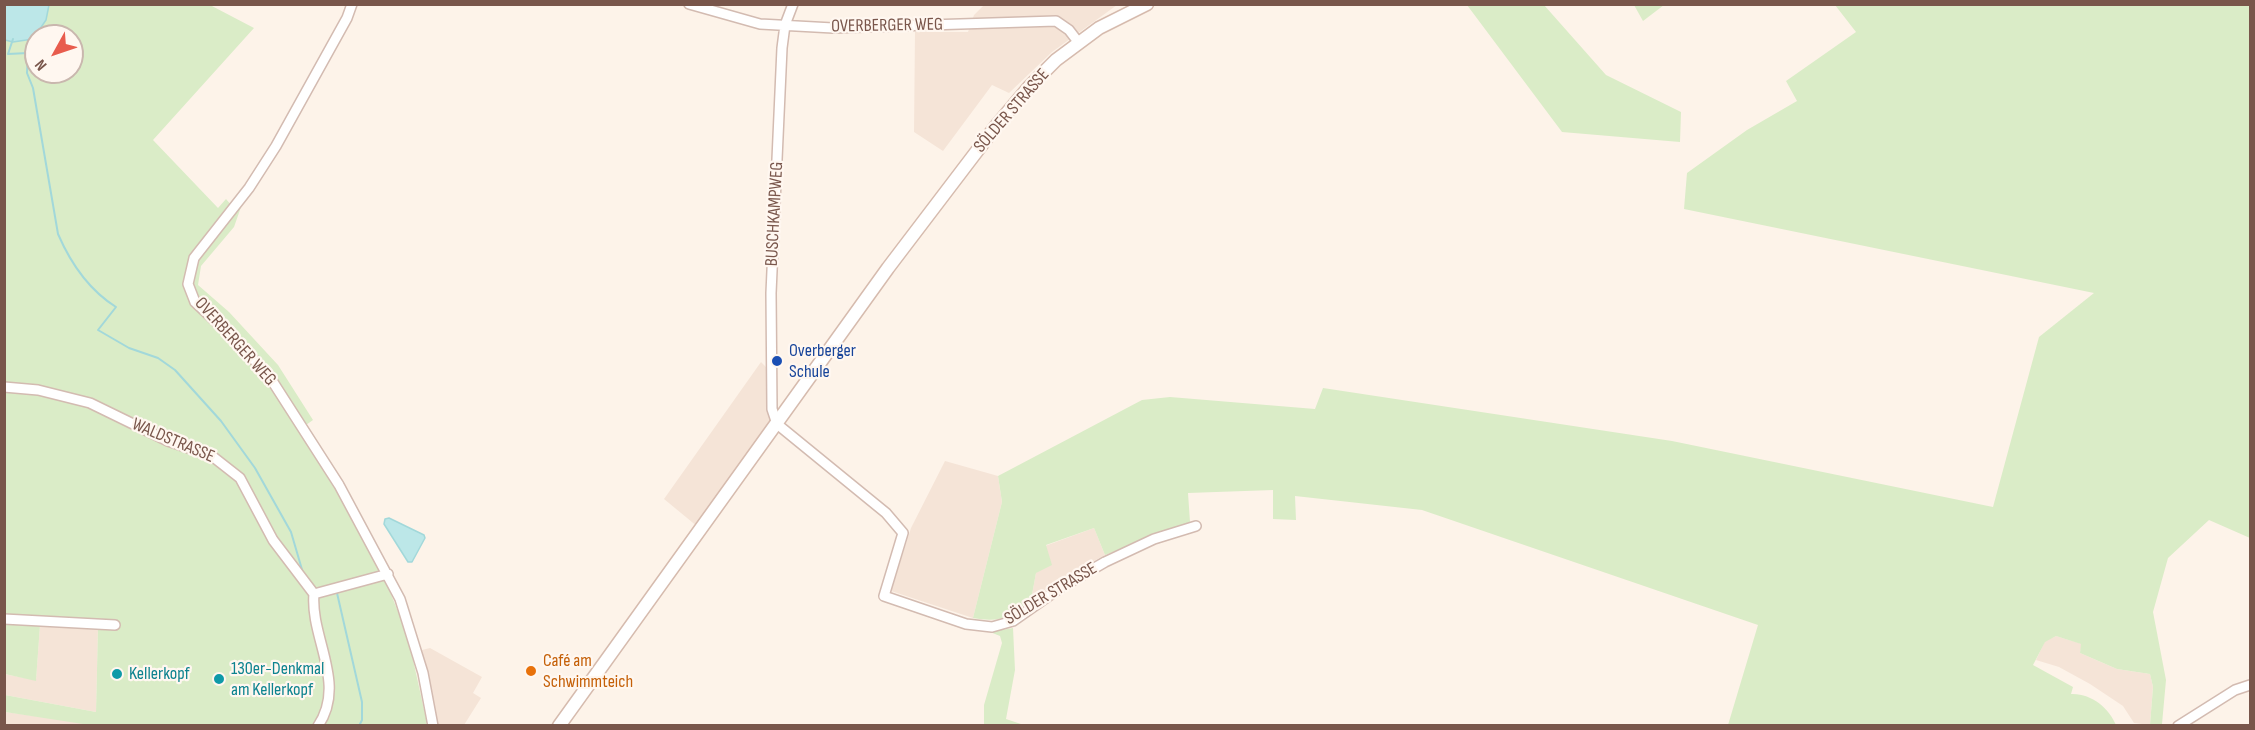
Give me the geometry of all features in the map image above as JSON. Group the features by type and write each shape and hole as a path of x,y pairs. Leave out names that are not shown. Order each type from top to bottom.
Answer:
{"main road":[{"name":"SÖLDER STRASSE","path":"559,726 888,268 996,126 1029,87 1079,43 1099,28 1147,4"}],"street":[{"name":"OVERBERGER WEG","path":"352,4 342,27 276,146 249,188 194,258 188,284 195,302 241,345 272,379 320,451 387,574 413,636 423,672 433,726"},
{"name":"OVERBERGER WEG","path":"689,4 760,24 833,28 1056,21 1069,30 1079,43"},
{"name":"BUSCHKAMPWEG","path":"777,424 771,401 771,292 785,25 793,4"},
{"name":"WALDSTRASSE","path":"4,387 38,390 90,403 168,441 212,456 240,478 273,540 314,594"},
{"name":"SÖLDER STRASSE","path":"777,424 886,513 903,533 884,596 966,624 992,627 1013,621 1060,588 1105,562 1154,539 1196,526"},
{"path":"318,726 330,693 328,669 312,608 314,594 387,574"},
{"path":"4,619 115,625"},
{"path":"2178,726 2235,690 2250,685"}],"shaded area":[{"path":"984,5 1117,5 1052,52 1009,93 992,85 943,151 914,132 915,32 968,32 974,15"},
{"path":"761,362 768,369 772,422 698,527 664,499"},
{"path":"945,461 998,476 1002,502 973,618 891,591 911,528"},
{"path":"1094,528 1105,555 1059,580 1031,600 1036,573 1045,546"},
{"path":"40,625 98,627 96,712 5,695 4,674 36,680"},
{"path":"2056,636 2082,644 2080,653 2117,669 2150,674 2153,687 2150,725 2134,723 2123,706 2090,684 2059,667 2036,660 2045,641"},
{"path":"430,648 482,677 473,693 481,698 464,725 430,725 436,720 422,650"},
{"path":"5,712 96,724 96,726 5,726"}],"green space":[{"path":"49,4 210,5 254,28 153,140 218,208 226,199 232,206 193,257 189,293 271,380 313,444 385,573 314,592 226,464 90,401 5,385 4,40 13,42 24,40 24,84 84,84 84,24 43,24"},
{"path":"1467,5 1544,5 1606,75 1681,112 1680,142 1562,132"},
{"path":"1634,5 1664,5 1643,21"},
{"path":"1835,5 2250,5 2250,538 2209,520 2168,558 2153,612 2166,680 2162,724 2150,725 2153,687 2150,674 2117,669 2080,653 2081,644 2056,636 2045,642 2033,665 2073,687 2071,694 2085,696 2104,707 2116,725 1728,725 1758,625 1422,510 1295,496 1296,520 1273,519 1273,490 1188,493 1190,522 1105,555 1094,528 1046,545 1052,565 1036,573 1031,600 1005,617 991,620 973,618 1002,502 998,476 1142,400 1170,397 1315,409 1323,388 1672,441 1993,507 2039,337 2094,293 1684,209 1687,173 1747,130 1797,101 1786,81 1856,32"},
{"path":"241,207 234,227 201,266 198,285 229,312 278,365 313,420 306,425 274,379 197,301 190,283 196,259 235,210"},
{"path":"4,389 38,391 89,404 212,457 239,479 312,594 329,693 316,725 96,726 5,712 5,695 96,712 98,627 117,629 118,622 5,616"},
{"path":"385,579 408,637 427,723 425,725 320,725 332,693 314,608 316,595"},
{"path":"4,623 40,625 36,681 5,674"},
{"path":"1013,628 1015,670 1006,719 1024,725 984,725 984,705 1002,643 1000,636 990,632"}],"water":[{"path":"4,5 49,5 43,24 24,24 24,40 13,42 5,40"},
{"path":"389,518 424,535 425,538 412,562 408,562 384,524 385,519"}],"waterway":[{"path":"13,39 8,54 28,53 27,73 33,88 58,234 69,256 89,284 116,307 98,330 129,348 158,358 175,370 221,421 255,468 291,532 303,573"},
{"path":"337,593 362,702 362,720 359,726"}],"place":[{"name":"Overberger Schule","path":"777,361"},
{"name":"Café am Schwimmteich","path":"531,671"},
{"name":"Kellerkopf","path":"117,674"},
{"name":"130er-Denkmal am Kellerkopf","path":"219,679"}]}
